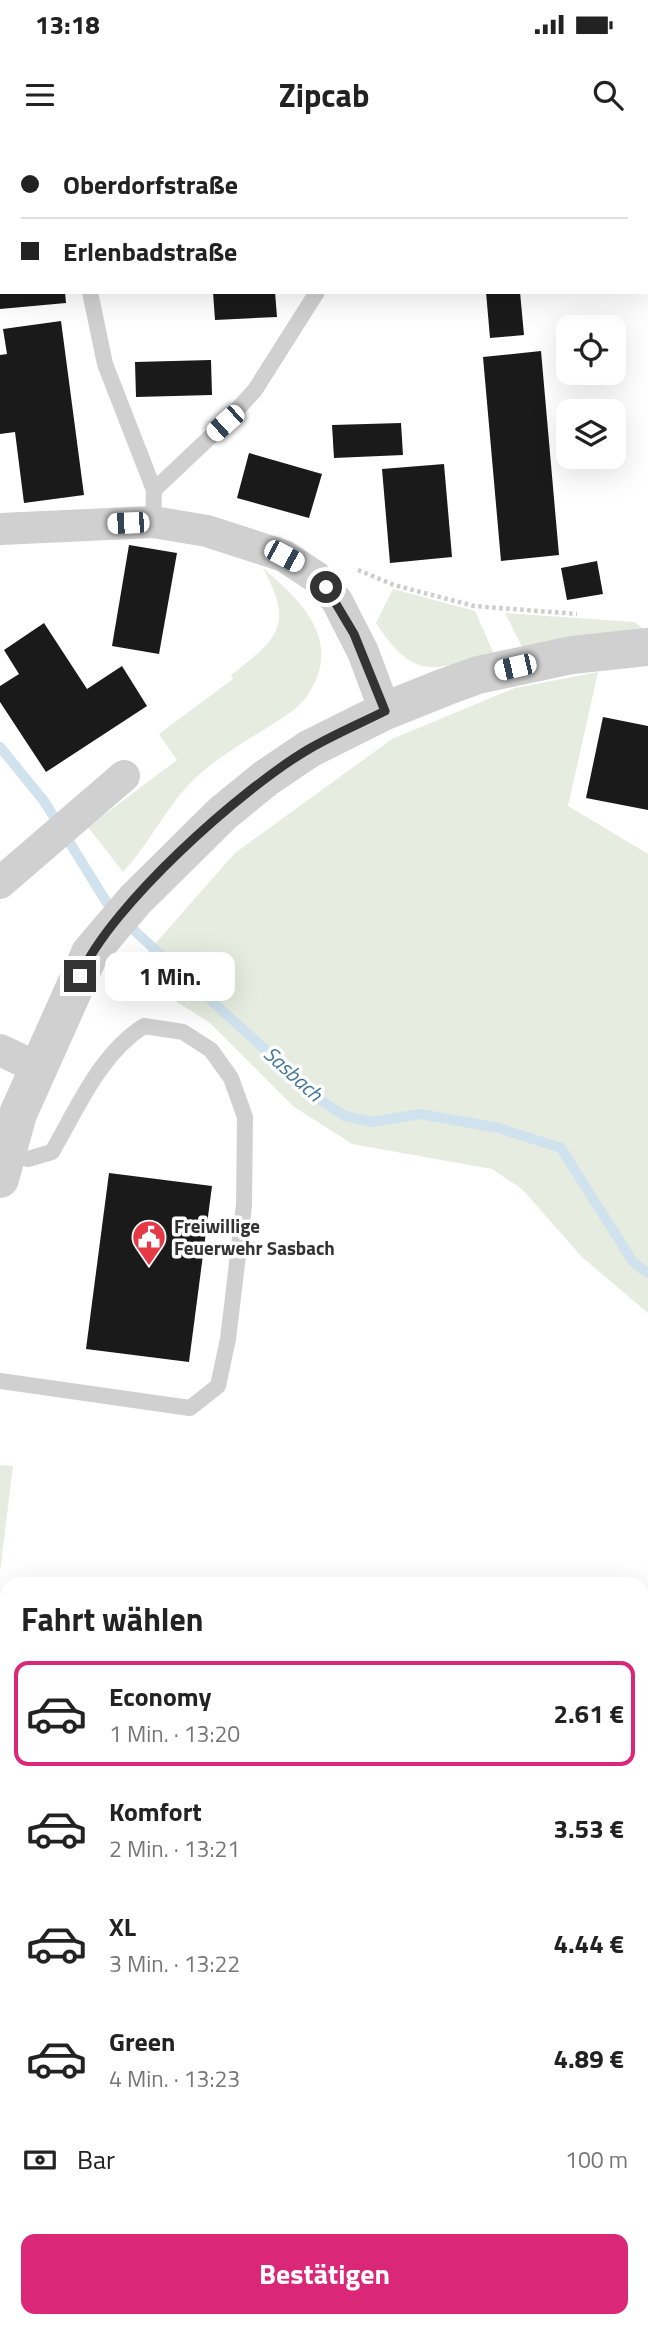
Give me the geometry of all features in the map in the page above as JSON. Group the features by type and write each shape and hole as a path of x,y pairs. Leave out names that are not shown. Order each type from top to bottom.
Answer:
{"street":[{"path":"0,529 153,522 207,531 284,556 316,577 346,616 385,711"},
{"path":"3,1166 18,1114 90,953 135,900 223,813 266,778 309,749 385,711 478,676 572,655 648,647"},
{"path":"0,883 124,776"},
{"path":"0,1050 40,1069"}],"lane":[{"path":"90,294 105,364 154,490 153,522"},
{"path":"154,490 225,423 255,390 316,294"},
{"path":"0,1381 190,1408 218,1386 228,1339 244,1205 245,1117 231,1078 211,1050 183,1032 144,1026 123,1040 102,1066 52,1152 3,1166"}],"path":[{"path":"355,569 394,585 474,606 583,614"}],"shaded area":[{"path":"263,568 298,602 315,628 320,642 321,658 314,684 306,698 295,709 224,755 190,783 123,872 88,827 177,760 159,734 233,679 231,675 270,641 279,618 278,605"},
{"path":"393,589 475,611 494,654 440,667 426,667 414,663 389,642 376,623"},
{"path":"505,613 634,622 644,629 522,647"},
{"path":"598,672 568,806 648,854 648,1313 582,1257 522,1189 492,1169 352,1144 293,1106 210,1023 142,980 139,962 235,853 392,739 515,688"},
{"path":"0,1465 13,1466 0,1572"}],"building":[{"path":"0,294 65,294 66,303 0,309"},
{"path":"213,294 275,294 277,317 215,320"},
{"path":"486,294 520,294 524,335 490,338"},
{"path":"61,321 84,495 24,503 15,432 0,434 0,355 7,354 3,329"},
{"path":"541,351 559,555 501,561 483,357"},
{"path":"211,360 212,395 136,397 135,362"},
{"path":"401,423 403,455 334,458 332,425"},
{"path":"249,453 322,474 309,518 237,498"},
{"path":"444,464 452,557 390,563 382,469"},
{"path":"129,545 177,553 159,654 112,646"},
{"path":"597,561 603,594 567,600 561,568"},
{"path":"44,623 87,689 122,666 147,706 46,772 0,702 0,686 19,674 4,650"},
{"path":"603,717 648,726 648,810 586,798"},
{"name":"Freiwillige Feuerwehr Sasbach","path":"109,1173 212,1186 189,1362 86,1349"}],"waterway":[{"name":"Sasbach","path":"0,747 44,801 107,903 323,1102 345,1116 372,1122 420,1114 499,1128 561,1148 633,1262 648,1273"}],"place":[{"name":"Freiwillige Feuerwehr Sasbach","path":"149,1267"}],"route":[{"path":"80,976 90,953 135,900 223,813 266,778 309,749 385,711 346,616 326,587"}]}
